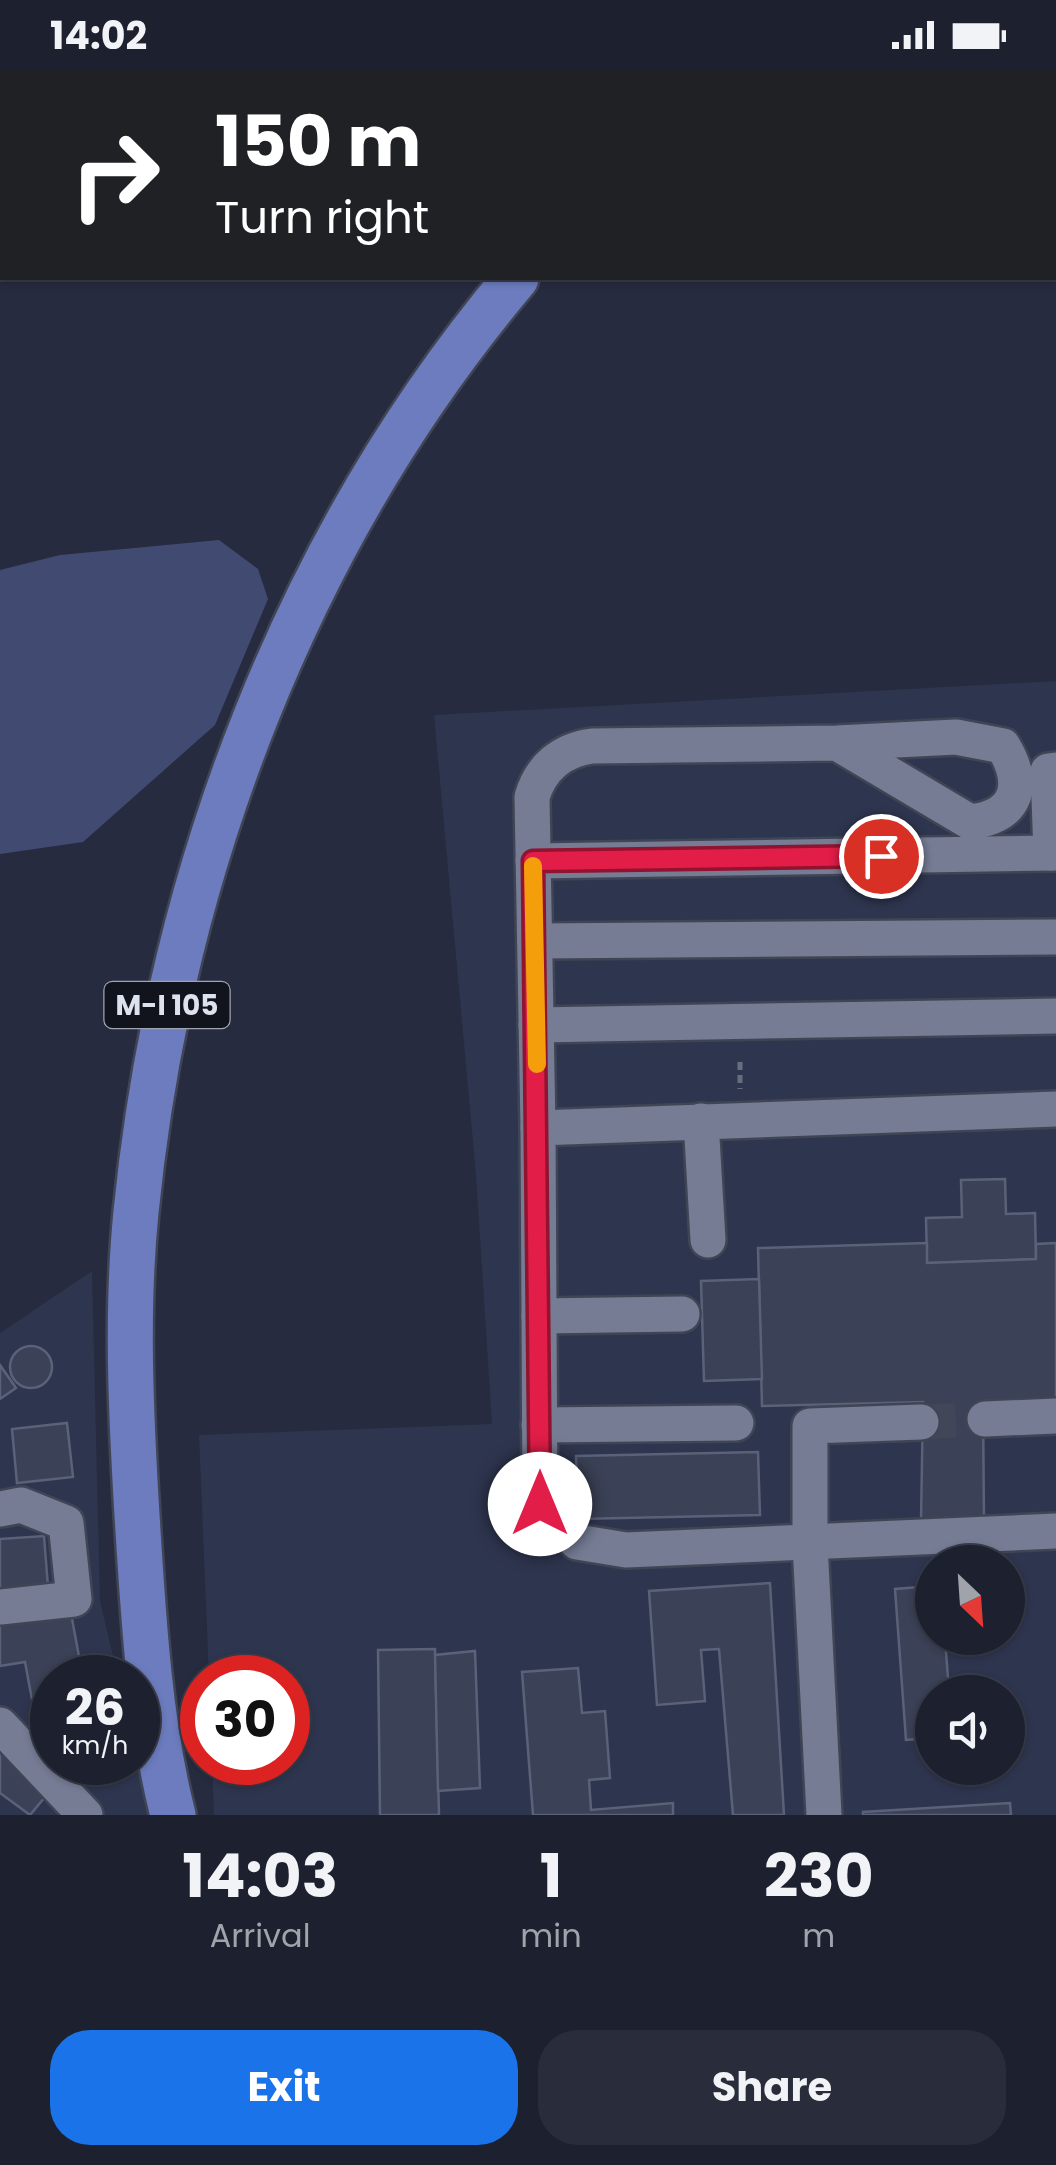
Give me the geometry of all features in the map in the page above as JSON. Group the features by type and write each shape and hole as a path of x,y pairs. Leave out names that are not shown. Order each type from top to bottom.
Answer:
{"main road":[{"name":"M-I 105","path":"174,1815 163,1774 141,1580 130,1398 136,1214 162,1028 192,906 245,738 308,596 379,470 474,328 514,280"}],"street":[{"path":"837,743 579,748 548,766 537,782 532,797 540,1504 577,1542 626,1550 1056,1531"},
{"path":"533,861 1054,853 1048,770 1056,770"},
{"path":"535,941 1056,936"},
{"path":"536,1025 1056,1016"},
{"path":"538,1128 1056,1109"},
{"path":"702,1121 708,1240"},
{"path":"539,1316 682,1314"},
{"path":"985,1419 1056,1416"},
{"path":"824,1815 810,1544 810,1426 922,1422"},
{"path":"539,1425 736,1423"},
{"path":"0,1509 20,1505 66,1523 74,1598 0,1607"},
{"path":"0,1725 84,1815"}],"shaded area":[{"path":"219,540 258,569 268,599 215,725 83,842 0,854 0,570 60,555"},
{"path":"1056,681 1056,1815 214,1815 213,1785 310,1785 310,1655 208,1655 199,1435 492,1424 476,1175 434,715"},
{"path":"92,1271 100,1601 113,1655 30,1655 30,1785 143,1785 150,1815 0,1815 0,1333"}],"building":[{"path":"1005,1179 1006,1214 1035,1213 1036,1259 927,1263 926,1218 962,1217 961,1180"},
{"path":"927,1243 927,1263 1036,1259 1036,1244 1056,1243 1056,1403 983,1405 984,1521 921,1521 923,1402 762,1406 758,1248"},
{"path":"759,1279 762,1379 704,1381 701,1281"},
{"path":"31,1346 46,1352 52,1367 46,1382 31,1388 16,1382 10,1367 16,1352"},
{"path":"0,1365 16,1388 0,1399"},
{"path":"67,1423 73,1477 17,1483 12,1429"},
{"path":"758,1452 760,1515 578,1519 576,1456"},
{"path":"44,1536 48,1587 0,1591 0,1539"},
{"path":"770,1583 784,1815 733,1815 719,1649 701,1650 705,1701 657,1705 649,1591"},
{"path":"915,1587 915,1655 946,1655 948,1675 915,1675 915,1739 906,1740 895,1589"},
{"path":"70,1608 79,1655 30,1655 30,1689 25,1662 0,1666 0,1621"},
{"path":"435,1649 439,1815 380,1815 378,1650"},
{"path":"475,1651 480,1788 438,1791 435,1655"},
{"path":"578,1668 582,1713 605,1711 610,1778 589,1780 591,1810 673,1803 673,1815 533,1815 522,1672"},
{"path":"0,1749 30,1774 30,1785 43,1785 50,1791 30,1815 0,1793"},
{"path":"1010,1803 1011,1815 863,1815 863,1812"}],"tunnel":[{"path":"921,1422 985,1419"}],"slow traffic":[{"path":"533,866 537,1064"}],"route":[{"path":"540,1504 533,861 881,856"}]}
